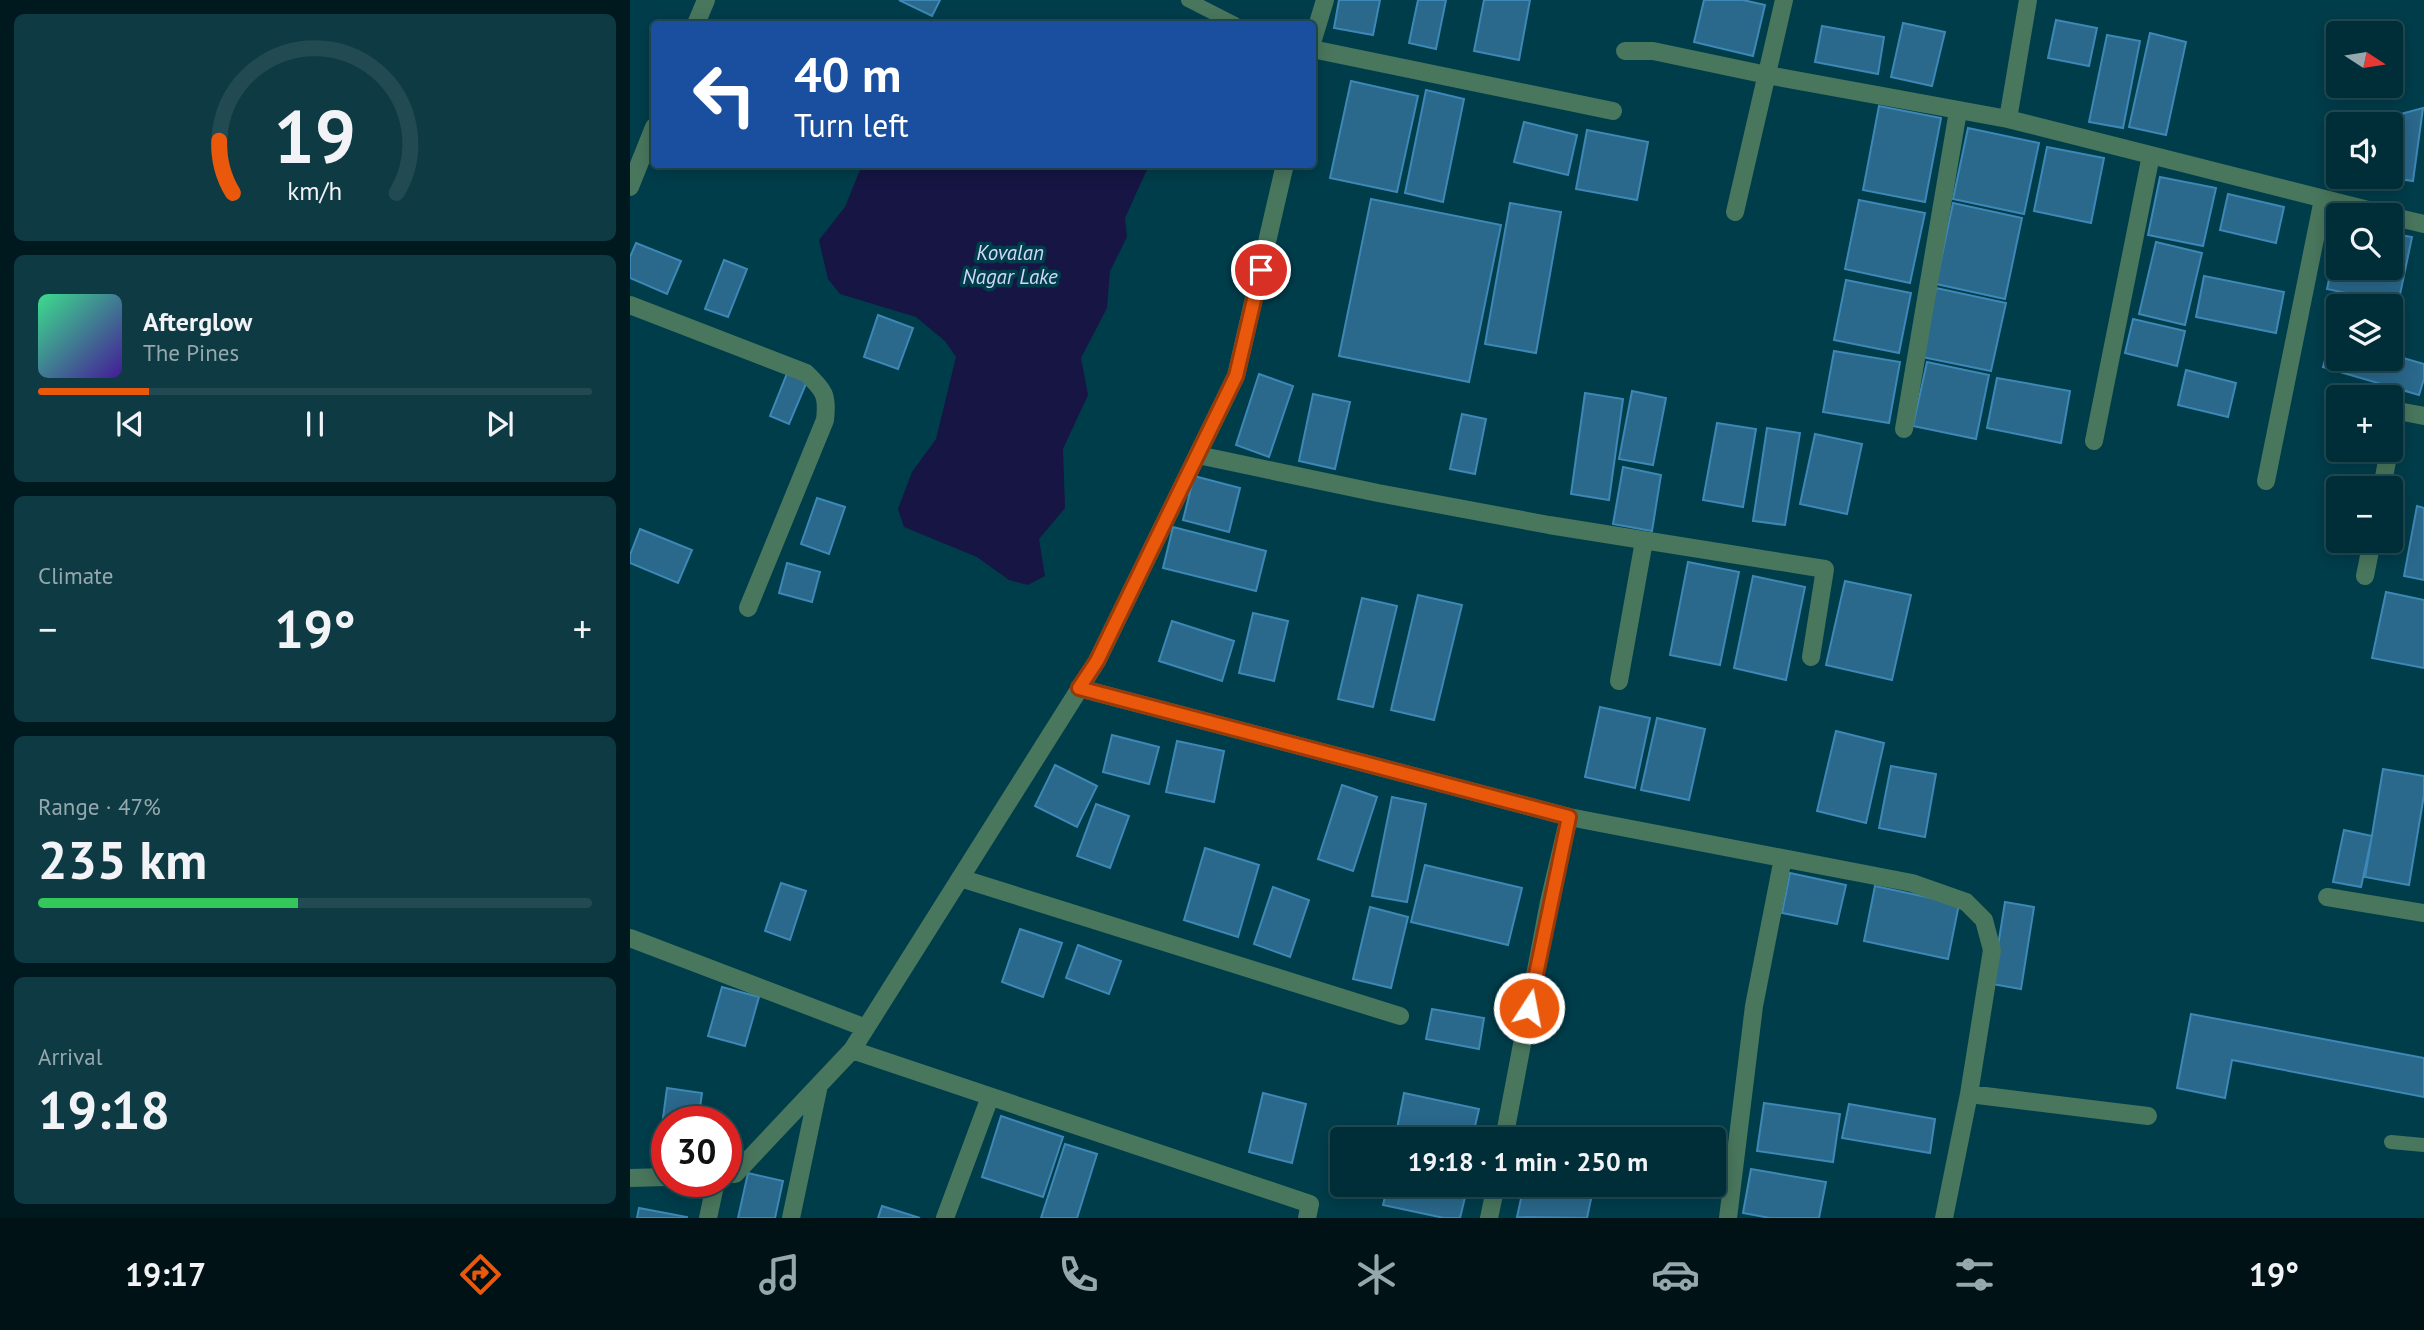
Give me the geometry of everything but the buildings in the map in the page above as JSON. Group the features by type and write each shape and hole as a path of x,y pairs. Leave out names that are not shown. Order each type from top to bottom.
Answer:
{"street":[{"path":"697,21 706,0"},
{"path":"1316,30 1325,0"},
{"path":"1735,212 1784,0"},
{"path":"2008,119 2028,0"},
{"path":"1316,49 1613,111"},
{"path":"1625,51 1653,51 1767,75 2008,119 2339,203"},
{"path":"1904,429 1958,111"},
{"path":"630,187 651,134"},
{"path":"2094,441 2151,155"},
{"path":"742,1167 852,1050 1097,661 1236,376 1284,168"},
{"path":"2266,481 2323,199"},
{"path":"2403,219 2424,224"},
{"path":"630,305 806,373 821,387 827,402 825,420 748,608"},
{"path":"2403,412 2424,416"},
{"path":"1198,455 1378,493 1644,541 1825,569 1811,657"},
{"path":"1619,681 1644,541"},
{"path":"2365,576 2370,553"},
{"path":"1079,688 1569,817 1912,883 1966,902 1984,920 1992,950 1969,1094 1944,1218"},
{"path":"1506,1127 1549,902 1569,817"},
{"path":"1728,1218 1754,1006 1783,858"},
{"path":"961,878 1400,1016"},
{"path":"2328,897 2424,914"},
{"path":"630,938 866,1028"},
{"path":"852,1050 1310,1204 1307,1218"},
{"path":"791,1218 819,1085"},
{"path":"1969,1094 2148,1116"},
{"path":"945,1218 990,1097"},
{"path":"630,1178 651,1177"},
{"path":"708,1218 713,1197"},
{"path":"1489,1218 1493,1197"}],"lane":[{"path":"1188,0 1229,21"},
{"path":"2391,1142 2424,1145"}],"water":[{"name":"Kovalan Nagar Lake","path":"1148,168 1125,218 1127,237 1110,271 1107,308 1081,358 1088,395 1063,449 1065,508 1039,539 1045,576 1028,585 1009,580 977,557 904,527 898,509 912,472 936,439 956,357 945,341 916,317 840,294 828,279 819,240 845,207 860,170"}],"route":[{"path":"1261,270 1236,376 1097,661 1079,688 1569,817 1549,902 1529,1008"}]}
